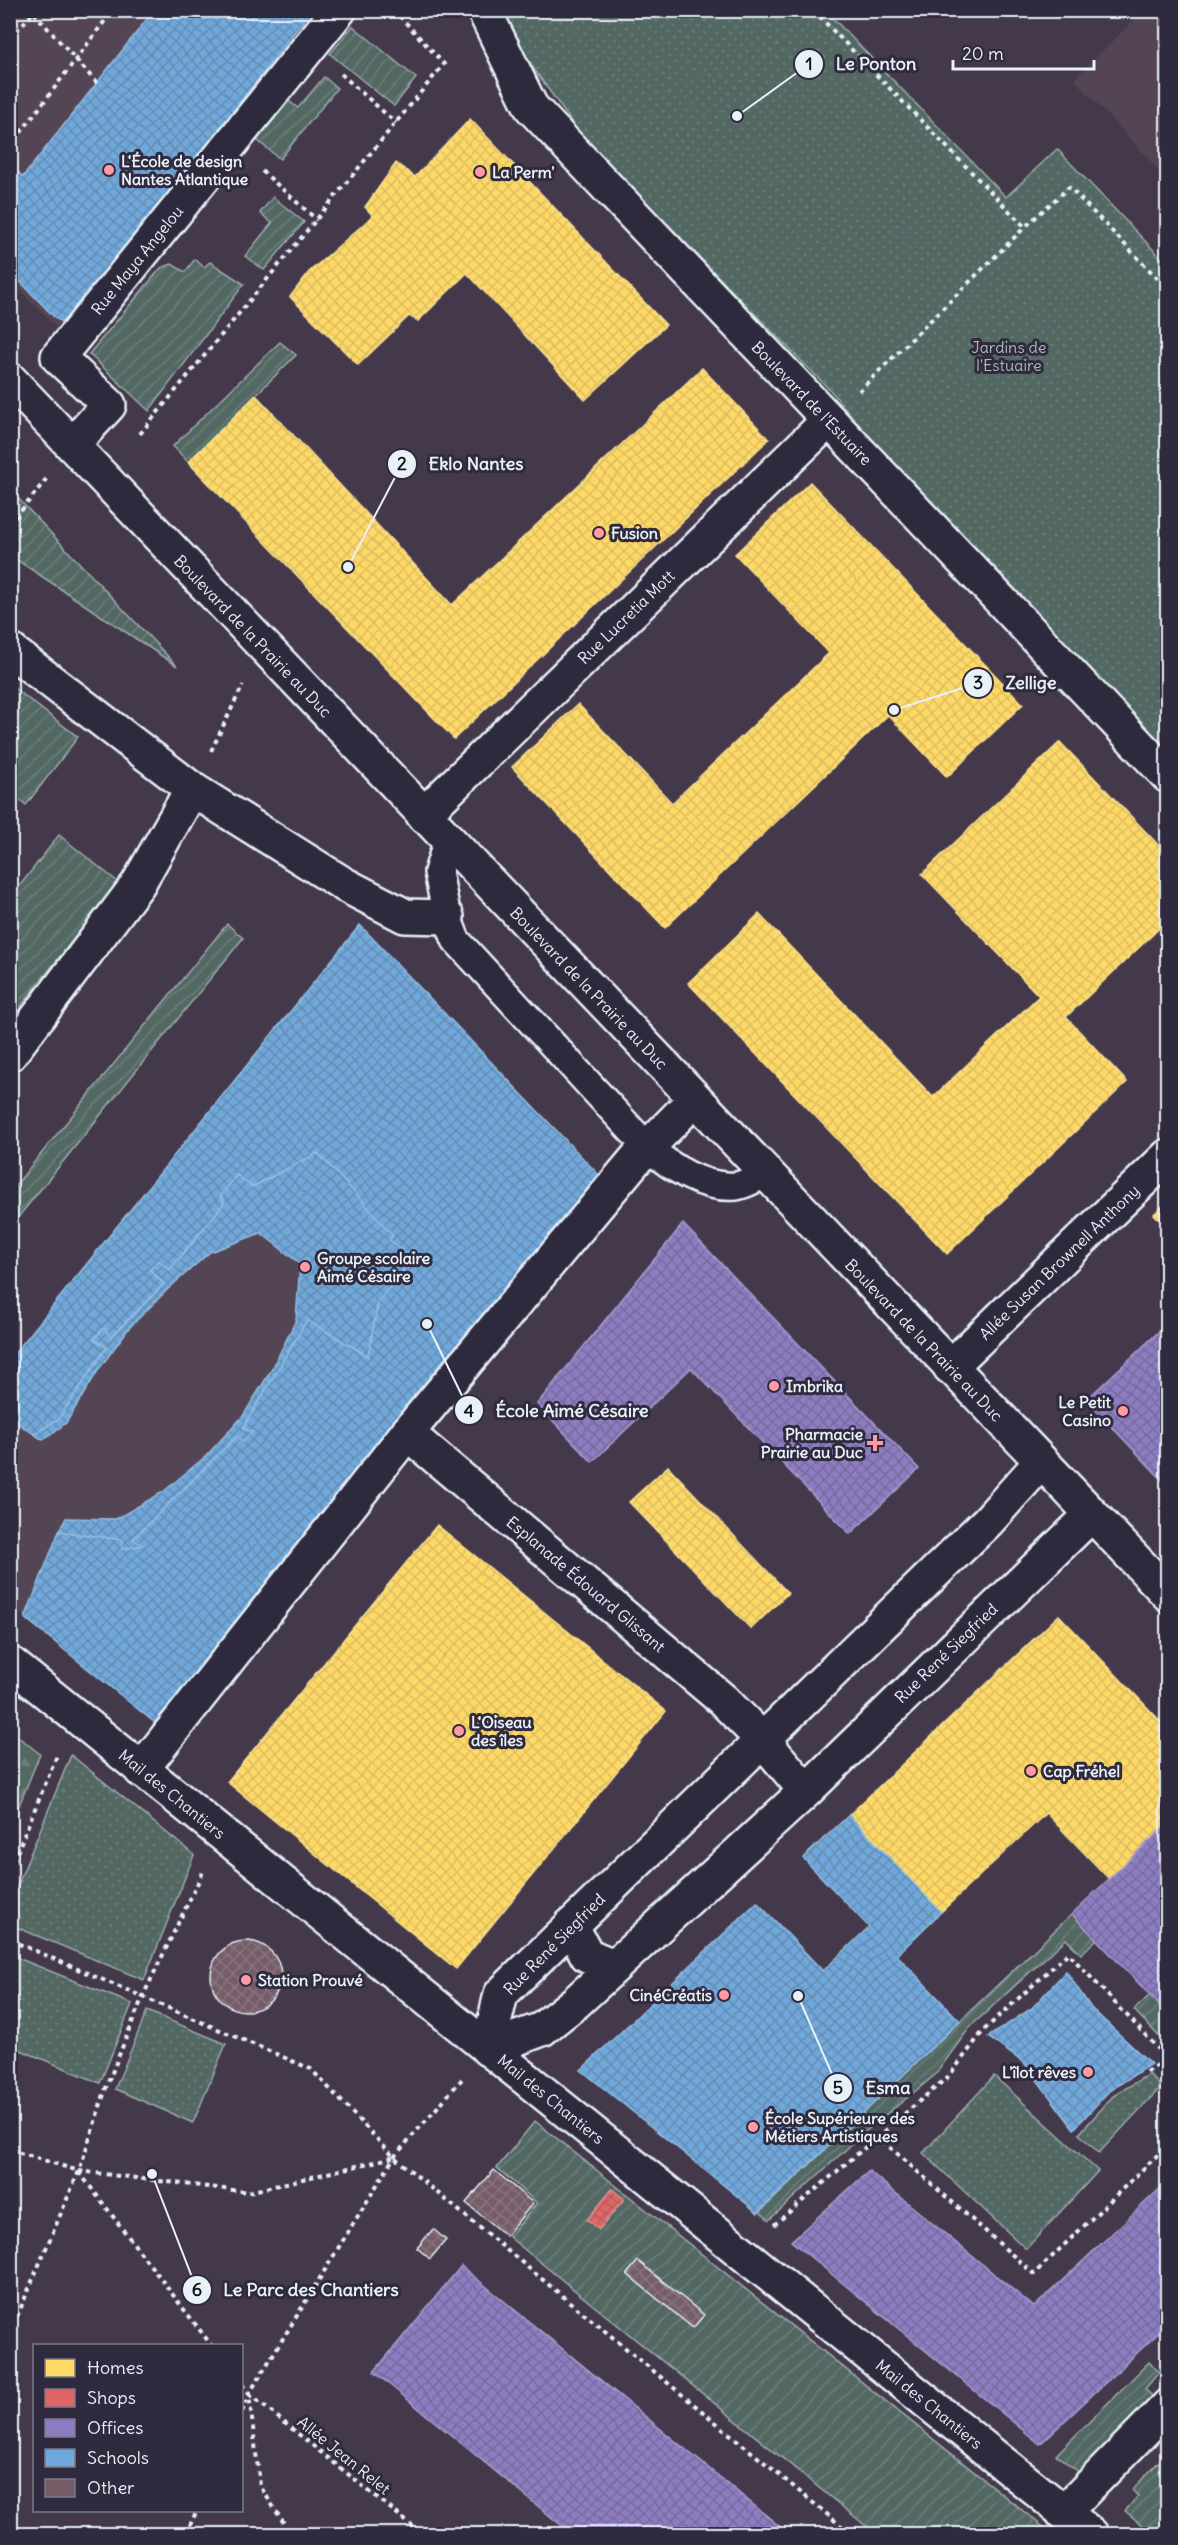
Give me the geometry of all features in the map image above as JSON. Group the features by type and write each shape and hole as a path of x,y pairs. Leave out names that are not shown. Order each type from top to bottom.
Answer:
{"street":[{"name":"Rue Maya Angelou","path":"110,405 58,357 339,10"},
{"name":"Boulevard de l'Estuaire","path":"484,10 531,107 1167,776"},
{"name":"Boulevard de la Prairie au Duc","path":"10,381 1167,1594"},
{"path":"72,445 110,405"},
{"name":"Rue Lucretia Mott","path":"423,815 829,420"},
{"path":"10,650 192,789 345,885 405,916 447,917"},
{"path":"10,1054 138,884 192,789"},
{"path":"141,1770 407,1433 647,1147 695,1099"},
{"name":"Allée Susan Brownell Anthony","path":"950,1367 1167,1156"},
{"name":"Esplanade Édouard Glissant","path":"407,1433 723,1700 762,1739 806,1791"},
{"name":"Rue René Siegfried","path":"488,2049 501,1994 988,1521 1041,1462"},
{"name":"Rue René Siegfried","path":"488,2049 542,2029 806,1791 1090,1515"},
{"name":"Mail des Chantiers","path":"10,1663 1091,2535"},
{"path":"571,1925 587,1955 613,1966"},
{"path":"501,1994 542,2029"},
{"path":"1063,2513 1167,2406"}],"lane":[{"path":"448,840 438,872 447,917 456,940 647,1147 671,1168 716,1184 736,1186 766,1174"}],"path":[{"path":"10,147 113,10"},
{"path":"110,405 141,435 444,64 394,10"},
{"path":"813,10 1025,227"},
{"path":"10,37 35,12 97,83"},
{"path":"310,46 396,123"},
{"path":"231,143 317,220"},
{"path":"829,420 1025,227 1069,187 1167,289"},
{"path":"10,525 72,445"},
{"path":"192,789 262,646"},
{"path":"10,1869 74,1715"},
{"path":"10,2333 79,2171 107,2085 143,1996 221,1834"},
{"path":"10,1940 311,2069 394,2157 851,2535"},
{"path":"773,2226 949,2076 984,2030 1068,1953 1167,2059 1146,2072"},
{"path":"243,2409 249,2394 394,2157 488,2049"},
{"path":"876,2136 1034,2274 1167,2145"},
{"path":"10,2150 79,2171 249,2192 394,2157"},
{"path":"79,2171 210,2344"},
{"path":"243,2385 249,2394 260,2486 291,2535"},
{"name":"Allée Jean Relet","path":"249,2394 422,2535"},
{"path":"186,2535 197,2512"}],"shaded area":[{"name":"L'École de design Nantes Atlantique","path":"10,11 322,11 66,337 11,281"},
{"path":"1143,11 1167,11 1167,179 1074,79"},
{"name":"Groupe scolaire Aimé Césaire","path":"360,925 600,1176 155,1723 11,1606 10,1359"}],"green space":[{"name":"Jardins de l'Estuaire","path":"501,11 826,11 1006,197 1057,149 1167,264 1167,754 906,480 830,390 588,145 531,65"},
{"path":"353,26 416,78 394,106 330,54"},
{"path":"324,77 337,88 280,159 247,132 278,93 298,108"},
{"path":"273,197 304,222 264,270 245,256 272,223 260,213"},
{"path":"195,259 204,267 210,262 244,284 149,411 89,354 161,268 172,264 185,272"},
{"path":"280,342 296,355 188,462 173,446"},
{"path":"11,491 177,666 11,556"},
{"path":"14,688 78,737 26,805 11,793 10,692"},
{"path":"59,835 118,882 11,1019 11,897"},
{"path":"227,924 243,938 11,1226 11,1191"},
{"path":"11,1731 40,1754 11,1825"},
{"path":"71,1755 194,1855 144,1980 11,1925 11,1901"},
{"path":"1072,1914 1097,1939 1081,1954 1066,1939 970,2027 935,2075 865,2132 769,2220 760,2212"},
{"path":"10,1955 132,2004 100,2083 11,2046"},
{"path":"1150,1995 1167,2014 1167,2045 1134,2010"},
{"path":"147,2011 226,2044 193,2123 115,2089"},
{"path":"1149,2074 1161,2087 1099,2153 1079,2134 1113,2096"},
{"path":"994,2076 1098,2171 1026,2249 923,2153"},
{"path":"535,2121 1052,2534 876,2534 509,2237 537,2203 497,2168"},
{"path":"1149,2362 1159,2372 1145,2389 1155,2399 1084,2476 1056,2455"},
{"path":"1167,2453 1167,2534 1153,2534 1125,2511 1138,2496 1132,2490"}],"building: Homes":[{"path":"470,119 666,325 585,400 467,273 418,321 409,316 358,365 290,297 309,272 373,216 365,207 396,163 415,177"},
{"name":"Fusion","path":"702,368 769,439 454,739 188,462 256,395 452,605"},
{"path":"810,482 1023,704 947,777 888,715 665,928 512,767 578,704 672,803 829,653 735,554"},
{"path":"1060,742 1168,855 1168,920 1066,1017 1127,1082 947,1254 688,983 759,914 933,1097 1039,996 922,874"},
{"path":"1168,1201 1168,1229 1154,1214"},
{"path":"668,1466 788,1593 751,1629 629,1502"},
{"name":"L'Oiseau des îles","path":"437,1525 666,1711 456,1969 227,1782"},
{"name":"Cap Fréhel","path":"1059,1615 1168,1729 1168,1823 1109,1879 1046,1813 941,1912 849,1815"}],"building: Shops":[{"path":"612,2189 624,2199 599,2230 587,2220"}],"building: Offices":[{"name":"Imbrika","path":"683,1224 919,1469 850,1534 691,1368 592,1462 537,1404"},
{"path":"1168,1323 1168,1486 1086,1400"},
{"path":"1168,1823 1168,2014 1072,1914"},
{"path":"869,2171 1034,2307 1168,2181 1168,2324 1040,2444 791,2241"},
{"path":"461,2266 789,2534 572,2534 374,2372"}],"building: Schools":[{"name":"L'École de design Nantes Atlantique","path":"154,10 312,10 69,321 61,322 10,271 10,164 23,177"},
{"name":"Groupe scolaire Aimé Césaire","path":"360,925 600,1176 155,1723 25,1618 59,1531 123,1540 122,1549 142,1545 133,1539 237,1436 243,1442 252,1432 243,1428 307,1320 368,1356 378,1302 412,1259 389,1240 393,1235 318,1153 252,1187 237,1175 220,1197 225,1202 170,1270 158,1261 150,1270 164,1284 111,1337 104,1328 94,1339 107,1347 58,1420 34,1434 10,1418 10,1359"},
{"path":"318,1153 393,1235 389,1240 412,1259 378,1302 368,1356 307,1320 243,1428 252,1432 243,1442 237,1436 133,1539 142,1545 122,1549 123,1540 59,1531 66,1518 116,1519 163,1492 206,1456 243,1416 272,1369 296,1320 300,1264 261,1233 210,1252 168,1289 129,1328 99,1369 66,1423 43,1440 34,1434 58,1420 107,1347 94,1339 104,1328 111,1337 164,1284 150,1270 158,1261 170,1270 225,1202 220,1197 237,1175 252,1187"},
{"path":"849,1815 941,1912 897,1955 960,2021 758,2213 581,2070 757,1902 823,1971 869,1927 803,1858"},
{"path":"1066,1971 1091,2008 1151,2064 1109,2091 1074,2129 1025,2064 988,2037 1032,2008"}],"building: Other":[{"name":"Station Prouvé","path":"253,1941 266,1947 275,1956 279,1962 281,1976 279,1990 271,2001 260,2009 239,2011 221,2001 213,1990 211,1969 221,1951 232,1943"},
{"path":"494,2170 533,2203 506,2236 466,2203"},
{"path":"433,2229 446,2240 430,2259 417,2248"},
{"path":"638,2261 704,2315 693,2328 627,2274"}],"place":[{"name":"Le Ponton","path":"737,116"},
{"name":"L'École de design Nantes Atlantique","path":"109,170"},
{"name":"La Perm'","path":"480,172"},
{"name":"Fusion","path":"599,533"},
{"name":"Eklo Nantes","path":"348,567"},
{"name":"Zellige","path":"894,710"},
{"name":"Groupe scolaire Aimé Césaire","path":"305,1267"},
{"name":"École Aimé Césaire","path":"427,1324"},
{"name":"Imbrika","path":"774,1386"},
{"name":"Le Petit Casino","path":"1123,1411"},
{"name":"Pharmacie Prairie au Duc","path":"875,1443"},
{"name":"L'Oiseau des îles","path":"459,1731"},
{"name":"Cap Fréhel","path":"1031,1771"},
{"name":"Station Prouvé","path":"246,1980"},
{"name":"CinéCréatis","path":"724,1995"},
{"name":"Esma","path":"798,1996"},
{"name":"L'îlot rêves","path":"1088,2072"},
{"name":"École Supérieure des Métiers Artistiques","path":"753,2127"},
{"name":"Le Parc des Chantiers","path":"152,2174"}]}
